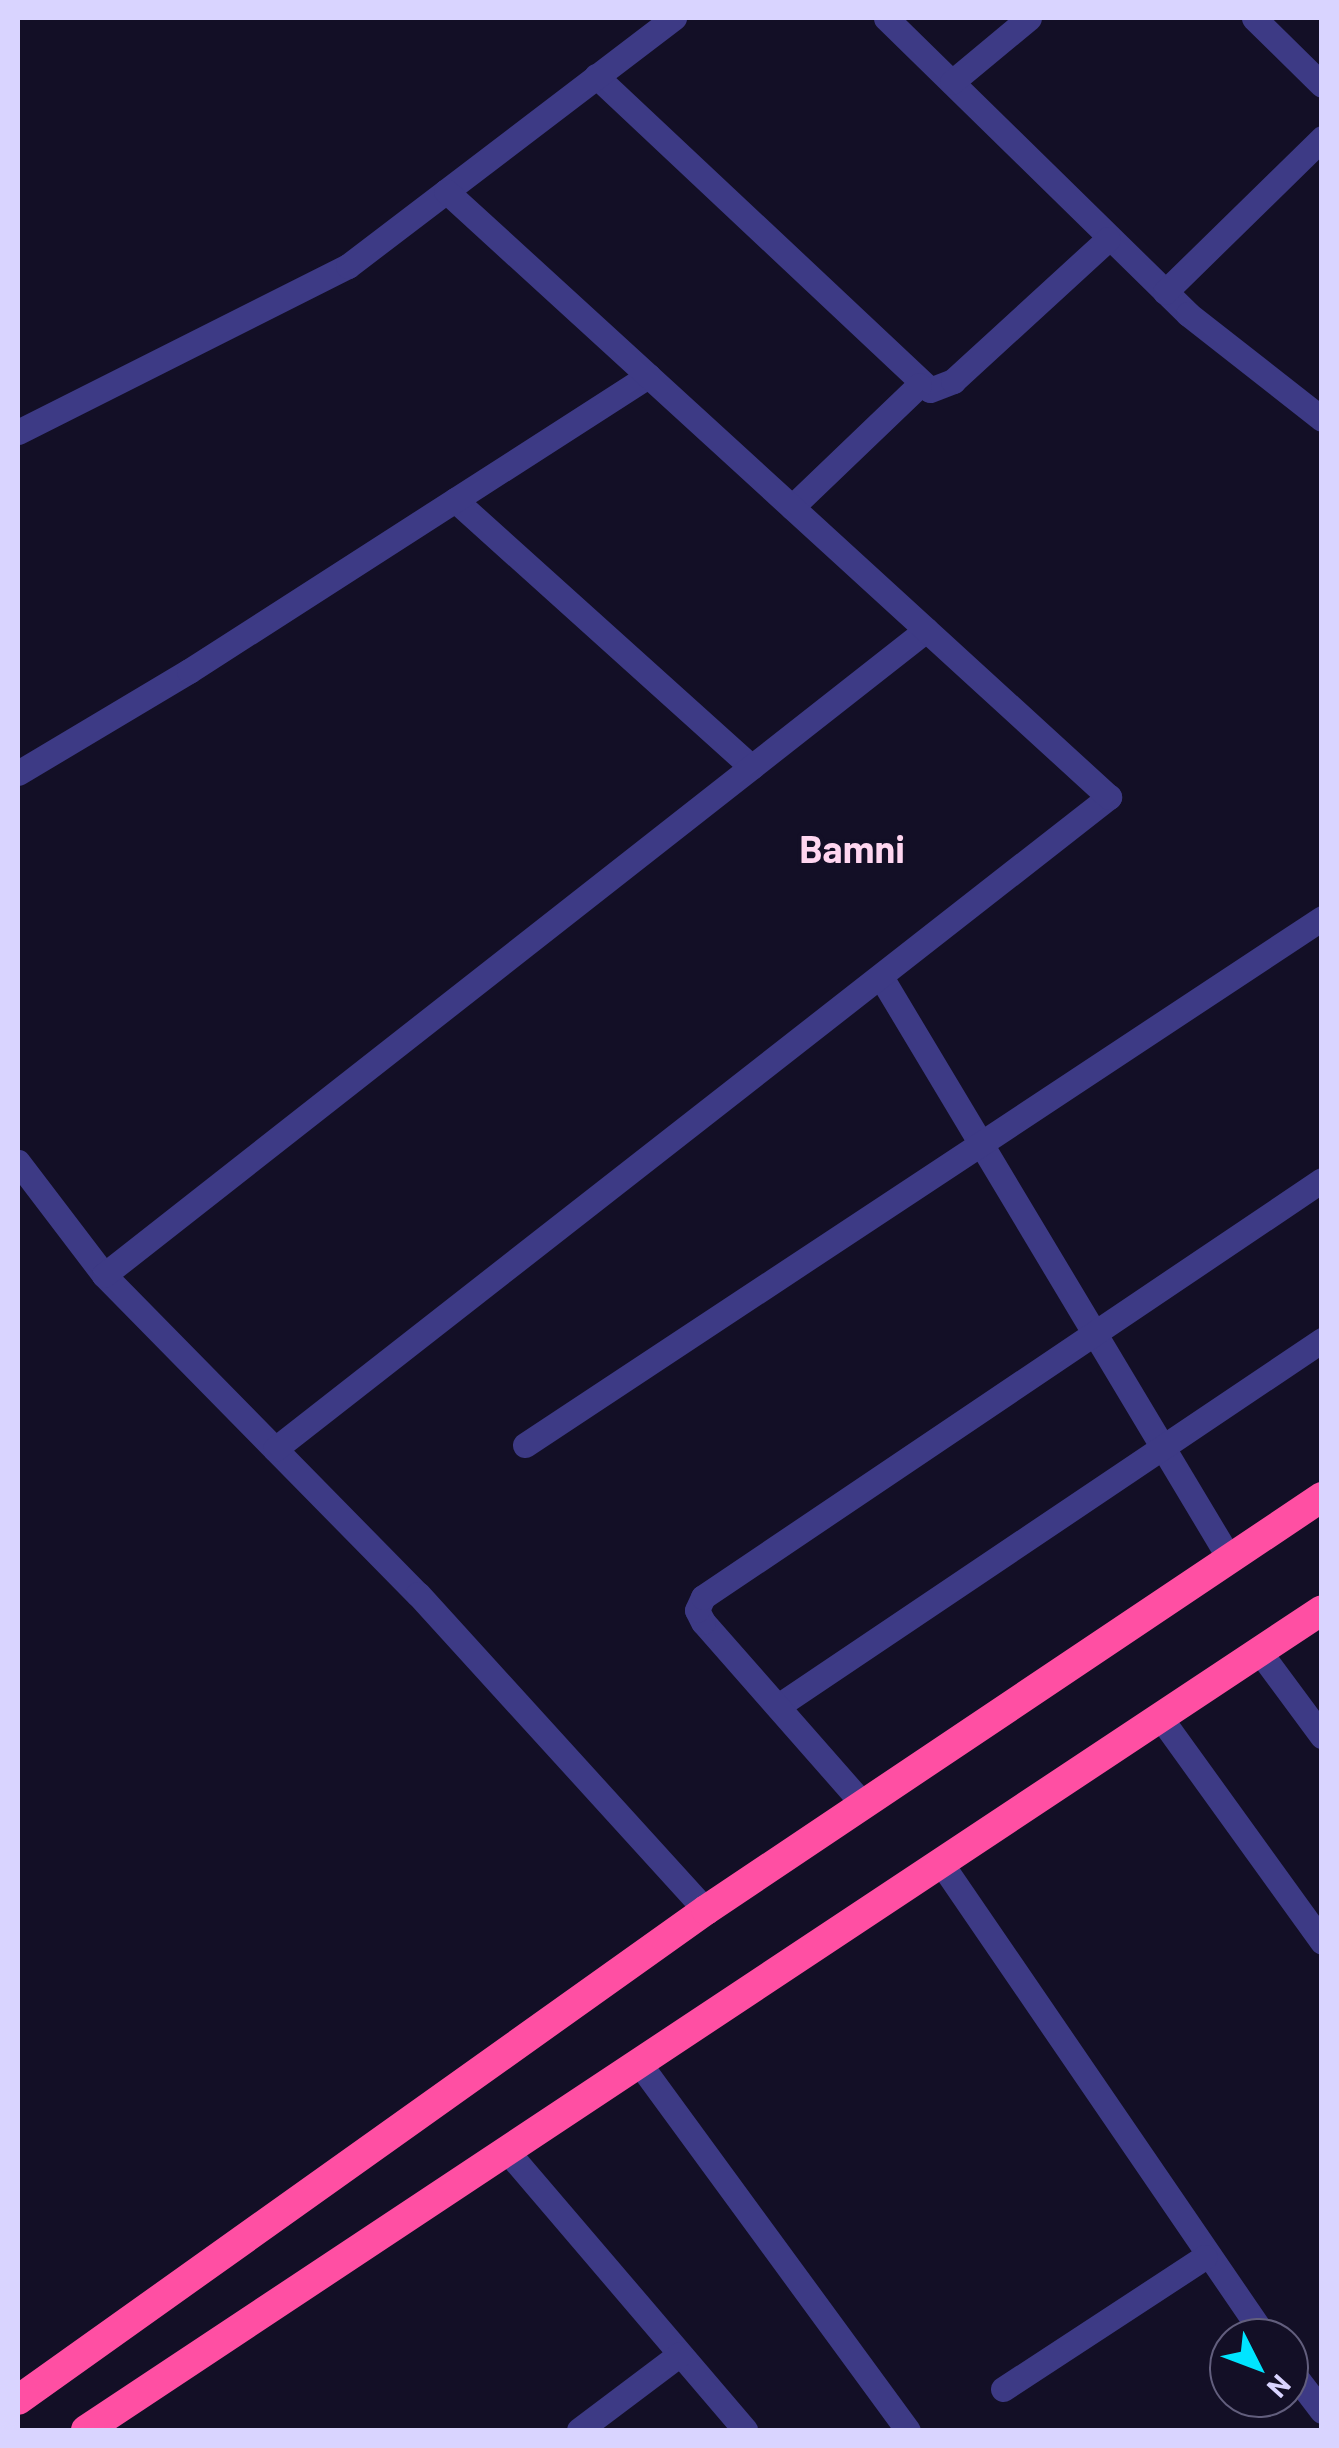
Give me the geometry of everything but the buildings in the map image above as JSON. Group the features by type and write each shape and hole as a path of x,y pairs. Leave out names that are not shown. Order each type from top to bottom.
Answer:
{"highway":[{"path":"18,2400 706,1910 1322,1496"},
{"path":"86,2430 943,1866 1322,1610"}],"street":[{"path":"18,432 348,266 674,18"},
{"path":"886,18 1165,292 1322,418"},
{"path":"952,82 1030,18"},
{"path":"1254,18 1322,85"},
{"path":"596,76 919,385 942,388 953,381 1108,239"},
{"path":"1165,292 1322,138"},
{"path":"275,1449 1109,797 446,191"},
{"path":"18,774 648,376"},
{"path":"792,507 919,385"},
{"path":"455,500 752,766"},
{"path":"104,1275 926,630"},
{"path":"525,1445 1322,918"},
{"path":"881,977 984,1140 1228,1556"},
{"path":"18,1162 104,1275 418,1594 706,1910"},
{"path":"863,1804 703,1622 697,1610 703,1597 1322,1180"},
{"path":"778,1706 1162,1442 1322,1340"},
{"path":"1259,1651 1322,1736"},
{"path":"1160,1717 1322,1942"},
{"path":"943,1866 1205,2257 1251,2318"},
{"path":"639,2063 908,2430"},
{"path":"507,2151 745,2430"},
{"path":"1003,2388 1205,2257"},
{"path":"579,2430 680,2354"}],"district":[{"name":"Bamni","path":"852,849"}]}
